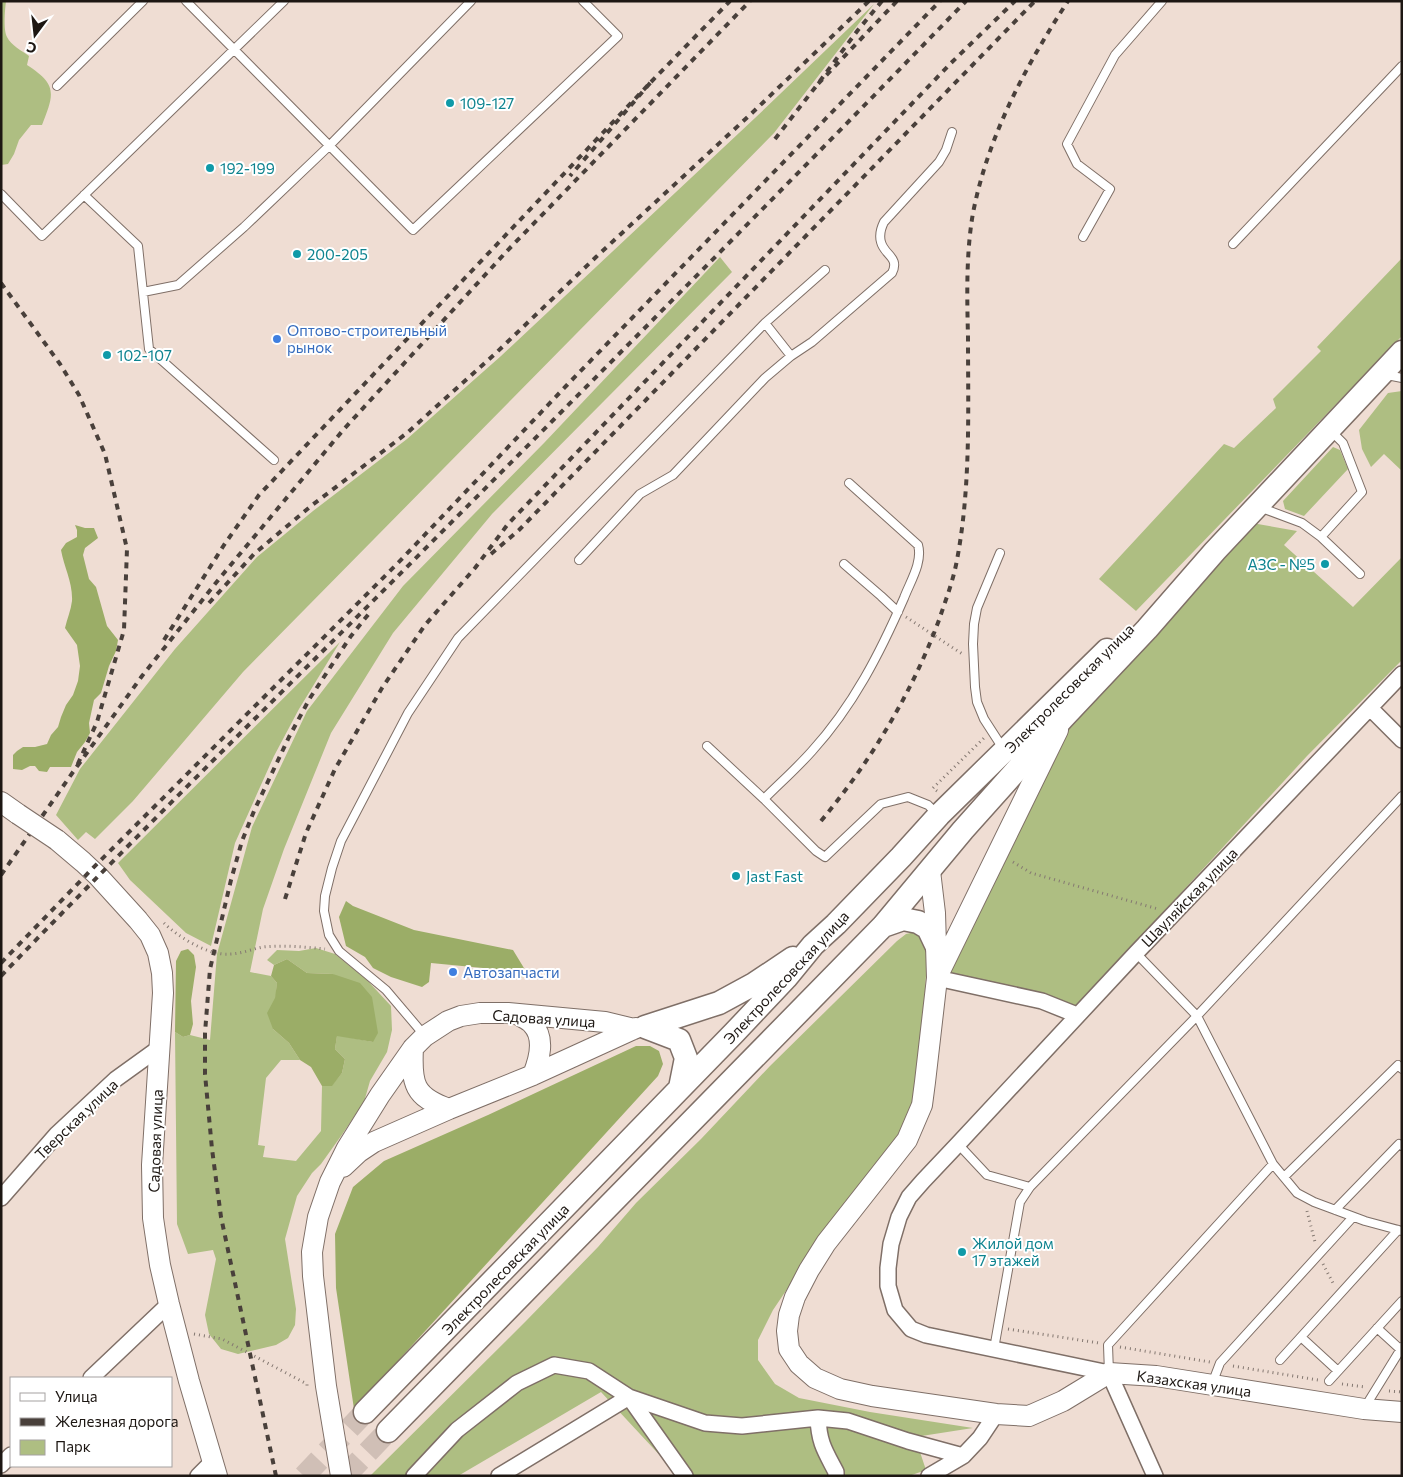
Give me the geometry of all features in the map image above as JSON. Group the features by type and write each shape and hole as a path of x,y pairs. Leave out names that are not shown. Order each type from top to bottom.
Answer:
{"main road":[{"name":"Электролесовская улица","path":"388,1431 883,926 963,830 1063,718 1147,629 1215,551 1329,430 1393,375 1402,352"},
{"name":"Электролесовская улица","path":"365,1412 786,978 813,945 836,924 945,810 1137,621 1215,551"},
{"path":"909,849 930,871"},
{"path":"883,926 903,919 918,922 928,928 936,947"},
{"path":"639,1028 719,1003 754,984 813,945"},
{"path":"639,1028 679,1040 686,1058 680,1088"}],"street":[{"name":"Шауляйская улица","path":"1109,1373 926,1335 912,1329 896,1310 888,1286 891,1244 899,1217 909,1197 922,1181 1077,1015 1402,674"},
{"path":"1370,708 1402,740"},
{"path":"937,978 1063,718"},
{"name":"Садовая улица","path":"1,802 56,840 98,876 150,935 158,954 162,973 163,993 152,1165 153,1218 160,1265 169,1304 189,1381 215,1468"},
{"path":"930,871 935,913 937,978 922,1105 907,1140 826,1243 809,1270 789,1315 787,1331 789,1349 799,1364 815,1378 840,1389 872,1396 996,1414 1029,1416 1063,1401 1109,1373 1155,1476"},
{"path":"937,978 1042,1001 1077,1015"},
{"name":"Садовая улица","path":"341,1476 326,1391 312,1252 323,1198 347,1148 380,1095 419,1042 448,1021 461,1016 480,1013 519,1015 605,1022 639,1028"},
{"path":"519,1015 533,1025 538,1036 540,1048 539,1061 533,1075"},
{"name":"Садовая улица","path":"330,1182 359,1152 374,1142 639,1028"},
{"path":"419,1042 412,1068 414,1081 420,1093 432,1103 449,1109"},
{"name":"Тверская улица","path":"1,1198 57,1134 116,1080 159,1048"},
{"path":"92,1377 169,1304"},
{"path":"414,1476 457,1430 479,1412 517,1383 554,1365 589,1371 629,1397 705,1423 742,1426 818,1418 848,1421 908,1441 963,1456"},
{"name":"Казахская улица","path":"1109,1373 1156,1376 1364,1409 1402,1412"},
{"path":"499,1476 629,1397"},
{"path":"629,1397 685,1476"},
{"path":"931,1476 963,1456 980,1438 996,1414"},
{"path":"818,1418 818,1433 821,1444 836,1472 836,1476"},
{"path":"1,1465 10,1456"},
{"path":"198,1476 215,1468"}],"lane":[{"path":"57,86 142,1"},
{"path":"186,1 413,230 618,36 584,1"},
{"path":"1,194 42,236 284,1"},
{"path":"143,292 178,285 244,227 329,146 471,1"},
{"path":"1083,237 1110,189 1077,164 1067,144 1114,55 1162,1"},
{"path":"1233,244 1402,66"},
{"path":"579,560 640,494 673,475 764,378 812,342 892,273 895,268 894,262 881,243 880,231 884,222 939,162 946,150 952,132"},
{"path":"84,195 138,246 149,348 274,460"},
{"path":"419,1042 386,990 339,951 330,935 324,912 325,896 341,841 408,713 458,638 765,323 825,270"},
{"path":"765,323 792,356"},
{"path":"1321,537 1362,492 1343,442 1329,430"},
{"path":"764,799 812,752 855,696 898,612 914,574 920,553 918,544 849,483"},
{"path":"1257,506 1302,523 1321,537 1360,574"},
{"path":"1000,552 977,608 974,624 973,660 974,688 977,702 984,719 1005,751"},
{"path":"844,564 898,612"},
{"path":"707,746 816,851 825,857 881,804 908,797 945,810"},
{"path":"994,1349 1020,1202 1030,1187 1197,1016 1402,796"},
{"path":"1136,953 1197,1016 1273,1164 1297,1193 1353,1217 1400,1230 1280,1360"},
{"path":"1284,1177 1398,1065 1402,1069"},
{"path":"958,1144 987,1175 1030,1187"},
{"path":"1335,1210 1399,1144 1402,1146"},
{"path":"1109,1373 1108,1345 1273,1164"},
{"path":"1212,1385 1220,1363 1353,1217"},
{"path":"1329,1381 1402,1301"},
{"path":"1364,1409 1401,1348 1377,1328"},
{"path":"1301,1337 1338,1371"}],"path":[{"path":"898,612 973,660"},
{"path":"945,810 933,788 992,731"},
{"path":"1000,849 1015,864 1030,873 1174,913"},
{"path":"162,921 199,947 228,955 263,948 294,946 339,951"},
{"path":"998,1328 1402,1392"},
{"path":"176,1331 222,1339 307,1384 309,1393"}],"green space":[{"path":"1,1 6,1 5,25 7,37 29,56 27,65 44,78 49,85 51,98 42,125 31,125 19,140 8,164 1,165"},
{"path":"874,4 774,133 243,672 133,801 95,839 86,832 78,840 56,815 80,769 175,649 257,557 313,511 407,439 501,356"},
{"path":"720,257 732,272 492,514 393,633 331,733 284,849 263,909 250,972 271,976 277,983 273,1029 289,1043 300,1060 281,1060 266,1078 258,1145 265,1146 263,1157 296,1161 321,1131 322,1086 332,1085 342,1073 345,1059 335,1049 337,1035 373,1042 333,974 307,973 287,959 274,965 267,960 277,950 299,951 316,948 335,954 367,980 391,1006 392,1030 387,1052 370,1081 364,1102 297,1196 285,1239 296,1309 295,1325 288,1338 276,1345 238,1354 221,1349 209,1334 205,1315 216,1259 213,1250 188,1254 177,1224 175,1032 183,1037 190,1035 210,1040 217,954 252,827 307,711 403,586 544,443"},
{"path":"1402,258 1402,336 1136,611 1099,579 1224,444 1234,448 1276,408 1273,399 1321,351 1317,347"},
{"path":"1402,391 1402,471 1384,454 1371,467 1362,449 1359,430 1388,393"},
{"path":"1333,447 1340,450 1348,469 1304,516 1285,509 1283,501"},
{"path":"1252,523 1297,531 1284,545 1353,607 1402,557 1402,660 1307,756 1075,1008 947,972 1064,732"},
{"path":"75,525 94,528 98,538 85,548 83,555 89,579 96,587 107,626 118,640 116,651 109,666 101,693 94,700 89,723 90,733 77,752 71,767 50,767 47,772 39,771 35,766 22,770 13,769 13,755 17,751 23,747 47,744 51,735 58,727 78,681 80,666 77,645 65,628 72,594 61,550 66,543 77,537"},
{"path":"340,642 299,709 274,756 235,843 211,946 186,933 130,880 118,863"},
{"path":"346,901 353,906 414,930 513,950 527,973 520,979 483,968 431,963 429,982 422,987 391,977 373,968 365,957 346,946 339,917"},
{"path":"915,932 926,944 927,960 919,1085 904,1127 804,1264 773,1310 758,1340 758,1360 775,1384 799,1398 870,1412 973,1428 915,1437 926,1470 909,1476 679,1476 601,1392 458,1476 370,1476 526,1321 598,1247 636,1203 701,1139 770,1066 897,941 906,934"},
{"path":"188,949 194,955 196,967 191,1001 193,1024 190,1035 183,1037 175,1032 176,961 181,951"},
{"path":"287,959 307,973 333,974 360,983 372,997 378,1033 373,1042 337,1036 335,1049 345,1059 342,1073 332,1086 322,1086 311,1067 300,1060 289,1043 273,1029 267,1013 275,998 277,983 271,976 274,965"},
{"path":"636,1046 650,1046 659,1051 663,1064 658,1076 354,1409 336,1288 335,1234 353,1187 384,1161"}],"tunnel":[{"path":"304,1476 365,1412"},
{"path":"345,1476 388,1431"}],"railway":[{"path":"651,82 730,1"},
{"path":"1,283 60,364 79,395 105,454 127,549 124,630 97,722 76,768 142,676 219,579 344,429 507,251 750,1"},
{"path":"209,603 254,554 311,506 407,433 497,352 869,1"},
{"path":"882,1 817,85 897,1"},
{"path":"1,963 91,870 398,563 567,385 940,1"},
{"path":"1,976 686,287 966,1"},
{"path":"285,899 306,833 335,769 382,688 425,625 475,568 508,524 951,63 1015,1"},
{"path":"491,554 519,530 1035,1"},
{"path":"821,821 857,775 903,700 928,647 950,586 961,537 966,480 968,275 969,243 973,213 988,157 998,129 1037,51 1068,1"},
{"path":"164,640 224,545 259,495 651,82 570,176"},
{"path":"775,139 817,85"},
{"path":"276,1476 221,1217 212,1149 205,1074 205,1033 210,969 231,880 242,841 254,811 310,698 351,636 371,611"},
{"path":"1,875 80,762"}],"place":[{"name":"109-127","path":"450,103"},
{"name":"192-199","path":"210,168"},
{"name":"200-205","path":"297,254"},
{"name":"Оптово-строительный рынок","path":"277,339"},
{"name":"102-107","path":"107,355"},
{"name":"АЗС - №5","path":"1325,564"},
{"name":"Jast Fast","path":"736,876"},
{"name":"Автозапчасти","path":"453,972"},
{"name":"Жилой дом 17 этажей","path":"962,1252"}]}
